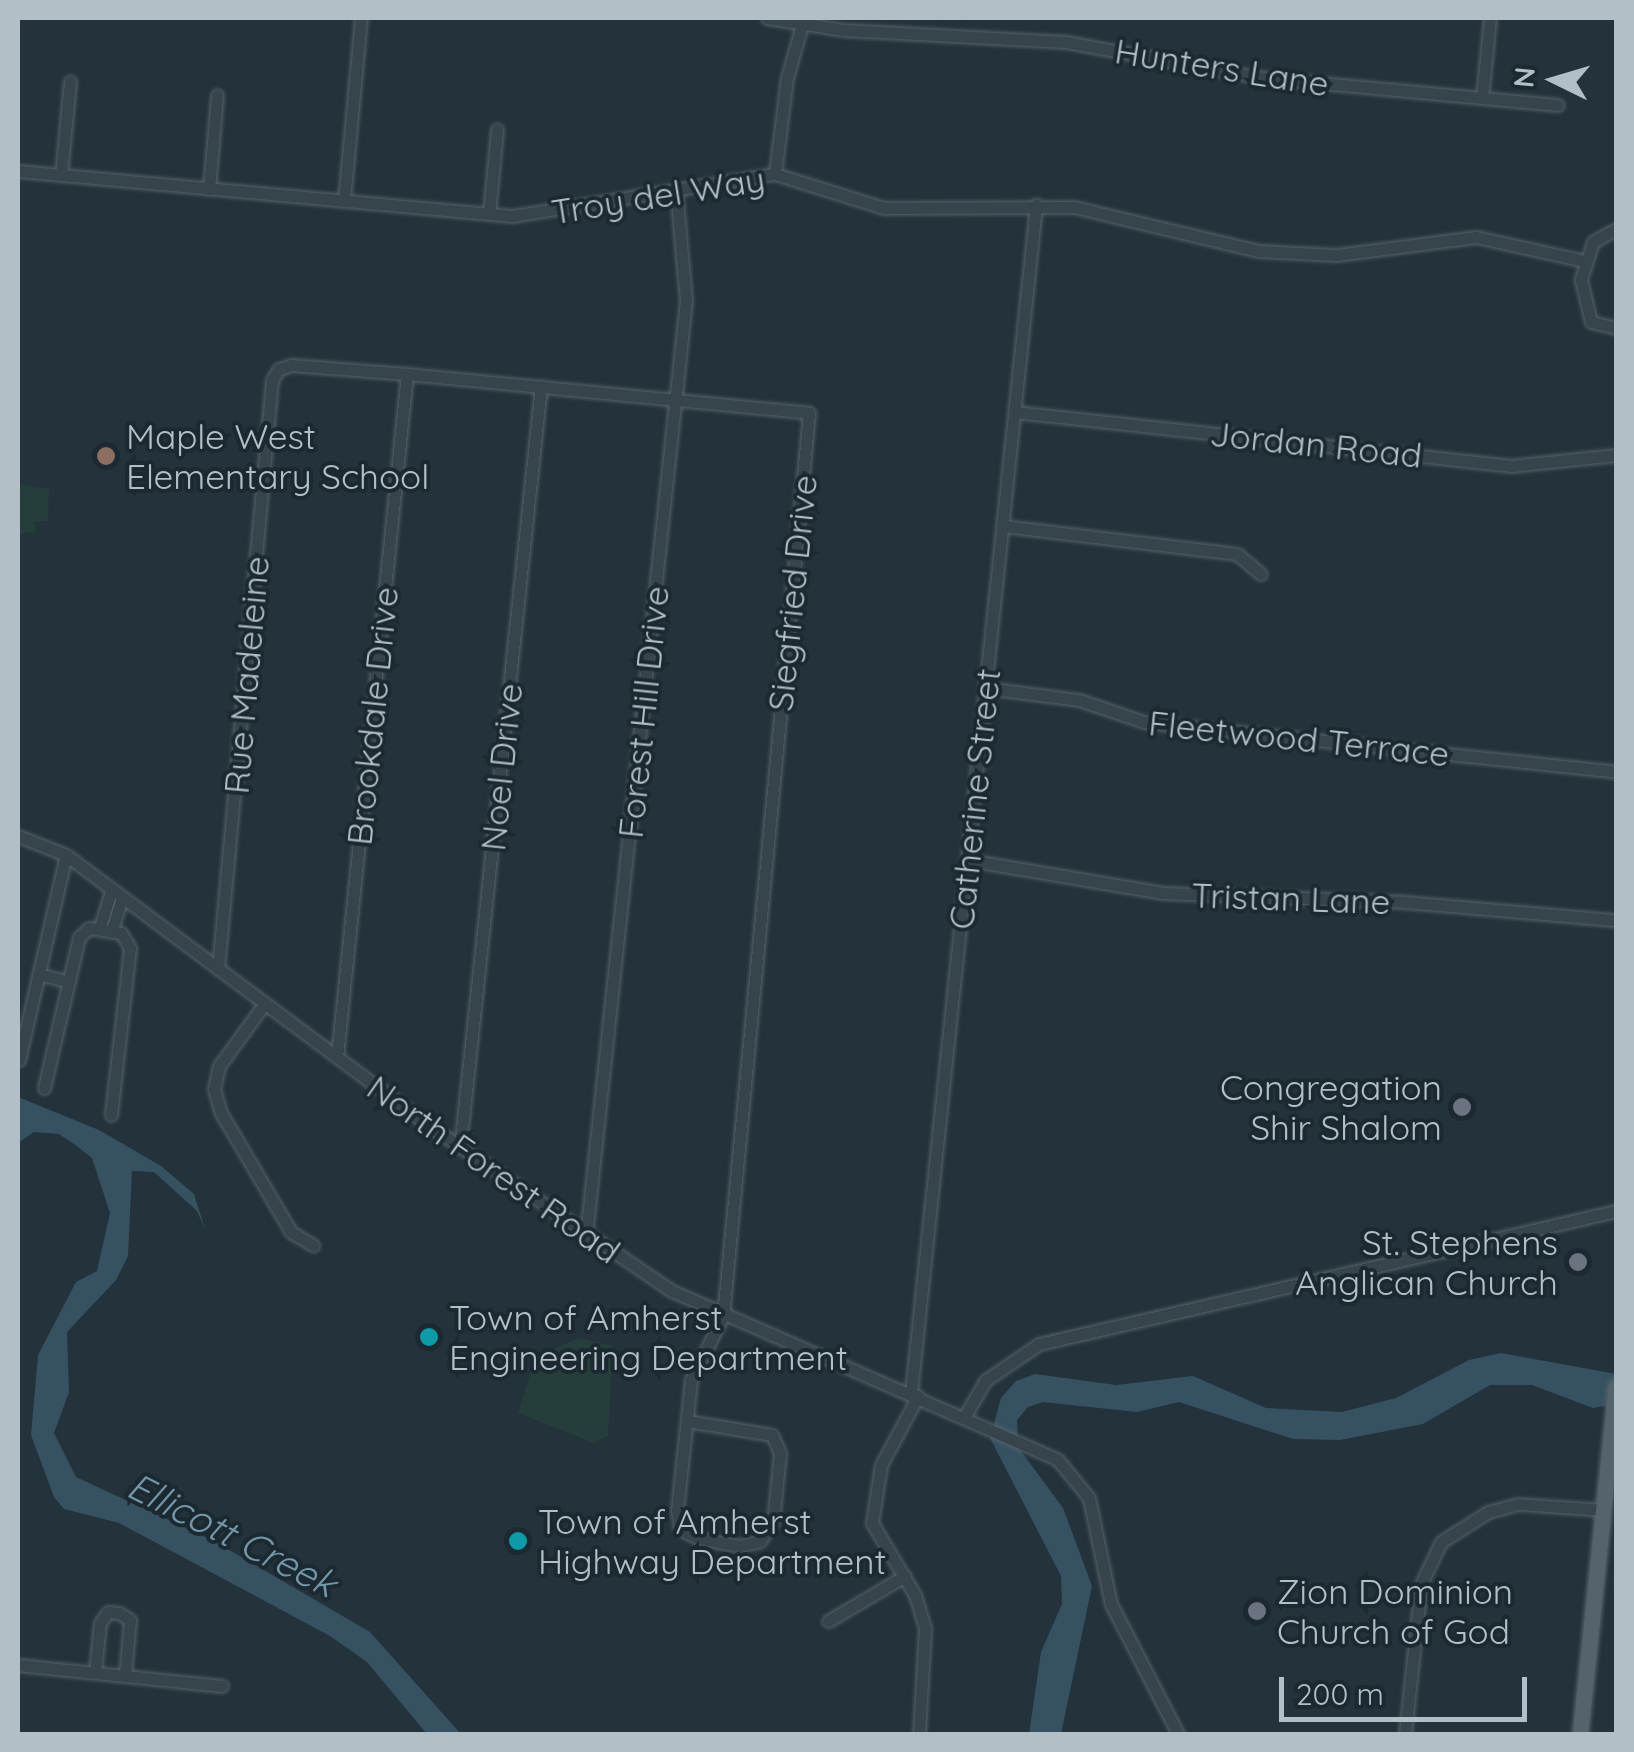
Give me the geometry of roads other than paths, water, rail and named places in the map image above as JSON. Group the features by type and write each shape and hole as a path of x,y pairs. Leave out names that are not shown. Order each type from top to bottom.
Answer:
{"main road":[{"path":"1580,1734 1616,1386"}],"street":[{"path":"344,201 361,18"},
{"name":"Hunters Lane","path":"767,18 1066,42 1256,77 1558,105"},
{"path":"1482,98 1490,18"},
{"path":"775,174 787,78 803,21"},
{"path":"61,175 70,80"},
{"path":"209,188 216,94"},
{"path":"489,214 497,130"},
{"name":"Troy del Way","path":"18,171 529,216 775,174 884,208 1036,205 1121,215 1258,251 1337,255 1476,237 1584,261"},
{"name":"Forest Hill Drive","path":"586,1236 686,301 676,188"},
{"name":"Catherine Street","path":"919,1734 925,1628 905,1576 874,1532 875,1486 915,1395 1036,205"},
{"path":"1616,229 1599,234 1584,261 1586,313 1600,326 1616,328"},
{"name":"Siegfried Drive","path":"272,380 291,365 802,410 810,422 742,1065 723,1316"},
{"name":"Brookdale Drive","path":"336,1057 406,374"},
{"name":"Rue Madeleine","path":"218,969 272,380"},
{"name":"Noel Drive","path":"460,1148 541,386"},
{"name":"Jordan Road","path":"1015,412 1510,466 1616,455"},
{"path":"1003,526 1237,554 1261,574"},
{"name":"Fleetwood Terrace","path":"986,688 1079,700 1144,722 1616,772"},
{"name":"North Forest Road","path":"18,836 66,855 460,1148 586,1236 723,1316 966,1414 1031,1443 1058,1460 1090,1498 1111,1604 1178,1734"},
{"path":"19,1060 66,855"},
{"name":"Tristan Lane","path":"968,860 1184,894 1388,901 1616,920"},
{"path":"106,929 117,894"},
{"path":"44,1088 79,937 106,929"},
{"path":"106,929 130,948 111,1115"},
{"path":"38,974 69,982"},
{"path":"264,1004 219,1066 214,1089 220,1113 291,1232 313,1245"},
{"path":"966,1414 986,1380 1039,1344 1616,1211"},
{"path":"686,1421 772,1435 780,1453 773,1522 760,1541 739,1546 680,1528 686,1421 691,1380 723,1316"},
{"path":"1406,1734 1421,1584 1441,1542 1504,1507 1604,1510"},
{"path":"828,1620 905,1576"},
{"path":"94,1672 100,1624 108,1612 119,1613 130,1620 125,1675"},
{"path":"18,1664 222,1686"}],"water":[{"path":"18,1097 99,1130 161,1166 194,1194 205,1229 197,1211 154,1172 132,1171 128,1256 116,1280 67,1332 69,1392 54,1433 76,1477 214,1541 370,1632 461,1734 427,1734 367,1662 330,1636 119,1523 64,1509 54,1497 31,1435 38,1355 76,1282 97,1271 110,1213 92,1158 74,1144 59,1134 34,1132 18,1143"},
{"path":"1501,1353 1616,1374 1616,1404 1593,1408 1532,1385 1490,1385 1423,1424 1340,1440 1293,1439 1179,1402 1137,1412 1043,1402 1028,1407 1017,1420 1018,1447 1063,1508 1092,1586 1061,1734 1029,1734 1041,1652 1062,1604 1061,1576 990,1438 1001,1398 1016,1381 1035,1374 1116,1385 1193,1376 1266,1408 1342,1412 1396,1398 1469,1360"}],"place":[{"name":"Maple West Elementary School","path":"106,456"},
{"name":"Congregation Shir Shalom","path":"1462,1107"},
{"name":"St. Stephens Anglican Church","path":"1578,1262"},
{"name":"Town of Amherst Engineering Department","path":"429,1337"},
{"name":"Town of Amherst Highway Department","path":"518,1541"},
{"name":"Zion Dominion Church of God","path":"1257,1611"}],"water label":[{"name":"Ellicott Creek","path":"232,1535"}]}
